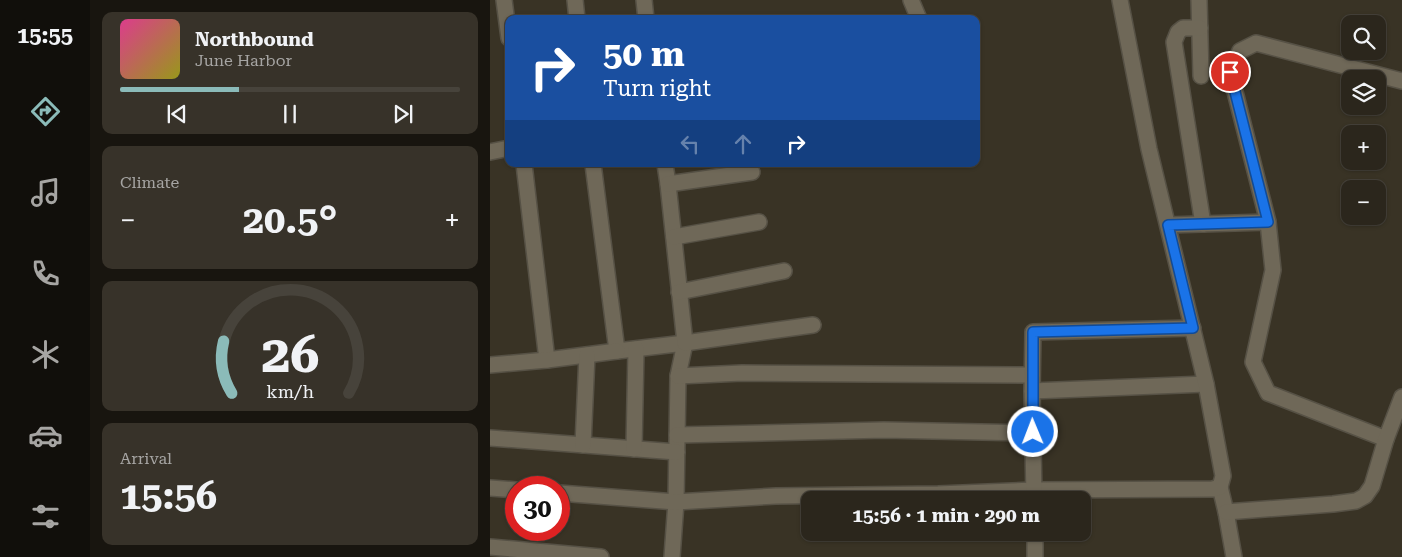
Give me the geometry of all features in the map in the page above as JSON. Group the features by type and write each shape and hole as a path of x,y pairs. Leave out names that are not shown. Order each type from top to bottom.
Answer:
{"street":[{"path":"504,0 506,15"},
{"path":"575,0 577,15"},
{"path":"644,0 646,15"},
{"path":"899,0 915,9"},
{"path":"1120,0 1150,149 1206,384 1223,476 1220,487 1234,557"},
{"path":"1199,0 1201,76"},
{"path":"1200,28 1183,28 1178,32 1174,42 1203,224"},
{"path":"1386,439 1268,393 1253,362 1273,270 1268,222 1230,72 1240,51 1256,43 1402,81"},
{"path":"490,152 505,149"},
{"path":"524,167 547,360"},
{"path":"593,167 617,351"},
{"path":"665,167 685,343 678,376 676,502 672,557"},
{"path":"668,184 752,172"},
{"path":"674,237 759,222"},
{"path":"1168,225 1268,222"},
{"path":"679,292 784,271"},
{"path":"490,365 685,343 813,325"},
{"path":"1034,491 1033,332 1193,328"},
{"path":"634,448 636,348"},
{"path":"583,445 587,355"},
{"path":"678,376 742,373 1032,375"},
{"path":"1032,391 1206,384"},
{"path":"1226,512 1356,502 1365,496 1372,486 1386,439 1402,397"},
{"path":"677,435 884,430 1033,432"},
{"path":"490,438 677,452"},
{"path":"1091,493 1213,489 1220,487"},
{"path":"490,488 505,489"},
{"path":"570,494 676,502 801,496"},
{"path":"1034,541 1035,557"},
{"path":"490,546 601,557"}],"route":[{"path":"1033,432 1033,332 1193,328 1168,225 1268,222 1230,72"}]}
